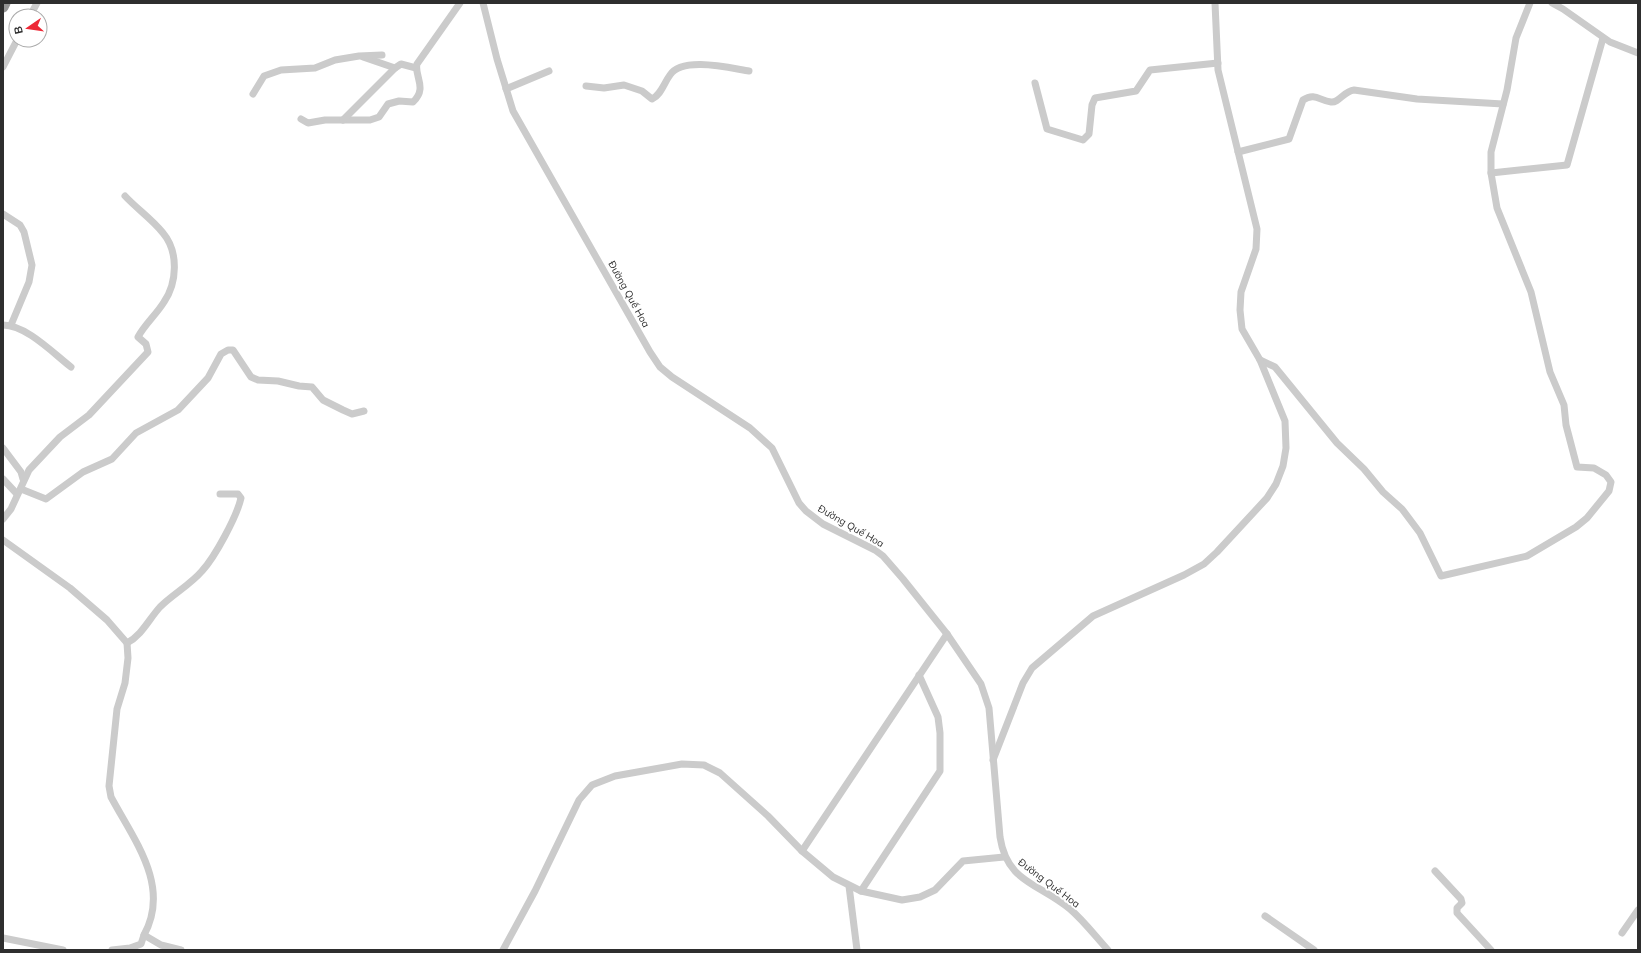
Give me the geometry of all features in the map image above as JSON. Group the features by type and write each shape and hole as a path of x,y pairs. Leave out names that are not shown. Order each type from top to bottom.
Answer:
{"highway":[{"path":"3,7 5,3"}],"street":[{"path":"301,118 307,123 325,120 370,120 379,117 388,104 399,101 413,102 419,94 421,85 416,68 430,44 460,3"},
{"name":"Đường Quế Hoa","path":"483,3 513,111 660,367 672,378 750,428 772,448 799,503 806,512 823,524 875,550 883,556 947,634 981,684 986,696 989,708 992,762 1000,837 1004,857 1015,873 1071,910 1108,950"},
{"path":"992,762 1023,683 1032,668 1093,616 1184,575 1204,564 1267,498 1276,484 1283,466 1287,434 1282,410 1260,360 1242,329 1240,319 1241,292 1258,240 1257,229 1218,63 1216,3"},
{"path":"1260,360 1275,367 1337,444 1406,514 1420,533 1441,576 1527,556 1571,530 1587,518 1609,491 1611,481 1606,475 1594,468 1577,467 1566,425 1564,405 1550,372 1531,292 1518,263 1498,208 1491,173 1491,152 1503,104 1516,38 1530,3"},
{"path":"1552,3 1564,9 1603,38 1637,52"},
{"path":"1491,173 1567,165 1603,38"},
{"path":"3,67 13,48"},
{"path":"253,94 264,76 281,70 315,68 335,60 359,56 382,55"},
{"path":"359,56 395,68"},
{"path":"1035,83 1047,129 1083,140 1089,134 1092,105 1095,98 1136,91 1150,70 1218,63"},
{"path":"343,120 395,68 401,64 416,68"},
{"path":"586,86 604,88 624,84 642,91 652,99 660,92 674,70 679,68 694,64 749,71"},
{"path":"506,89 548,71"},
{"path":"1238,152 1289,139 1292,135 1303,100 1308,96 1313,95 1331,102 1335,102 1346,92 1354,90 1417,99 1503,104"},
{"path":"3,519 11,509 23,479 29,470 60,437 89,415 119,381 148,352 148,348 142,339 138,337 164,302 173,284 175,266 165,234 125,196"},
{"path":"3,214 20,225 24,232 32,265 29,282 11,325"},
{"path":"3,325 11,325 24,330 71,367"},
{"path":"3,479 19,492 46,499 82,472 112,459 136,433 178,410 208,378 221,354 228,350 233,350 251,377 255,379 278,380 299,386 312,387 323,400 343,410 352,414 364,411"},
{"path":"3,448 21,472 23,479"},
{"path":"127,643 138,635 156,612 177,591 188,584 203,570 224,538 241,498 238,494 220,494"},
{"path":"3,540 70,588 108,620 127,643 128,658 125,683 116,709 108,786 111,797 145,860 154,886 154,910 141,944 129,949 112,950"},
{"path":"802,852 947,634"},
{"path":"861,891 940,771 940,733 938,717 919,675"},
{"path":"503,950 535,891 579,800 592,785 601,780 682,764 695,764 712,768 768,816 802,852 833,877 848,886 861,891 902,900 920,897 935,890 963,861 1004,857"},
{"path":"1435,871 1461,899 1462,903 1457,908 1457,914 1487,949"},
{"path":"848,886 857,950"},
{"path":"1622,933 1638,910"},
{"path":"1266,916 1314,950"},
{"path":"144,935 161,945 182,950"},
{"path":"3,938 62,950"}]}
